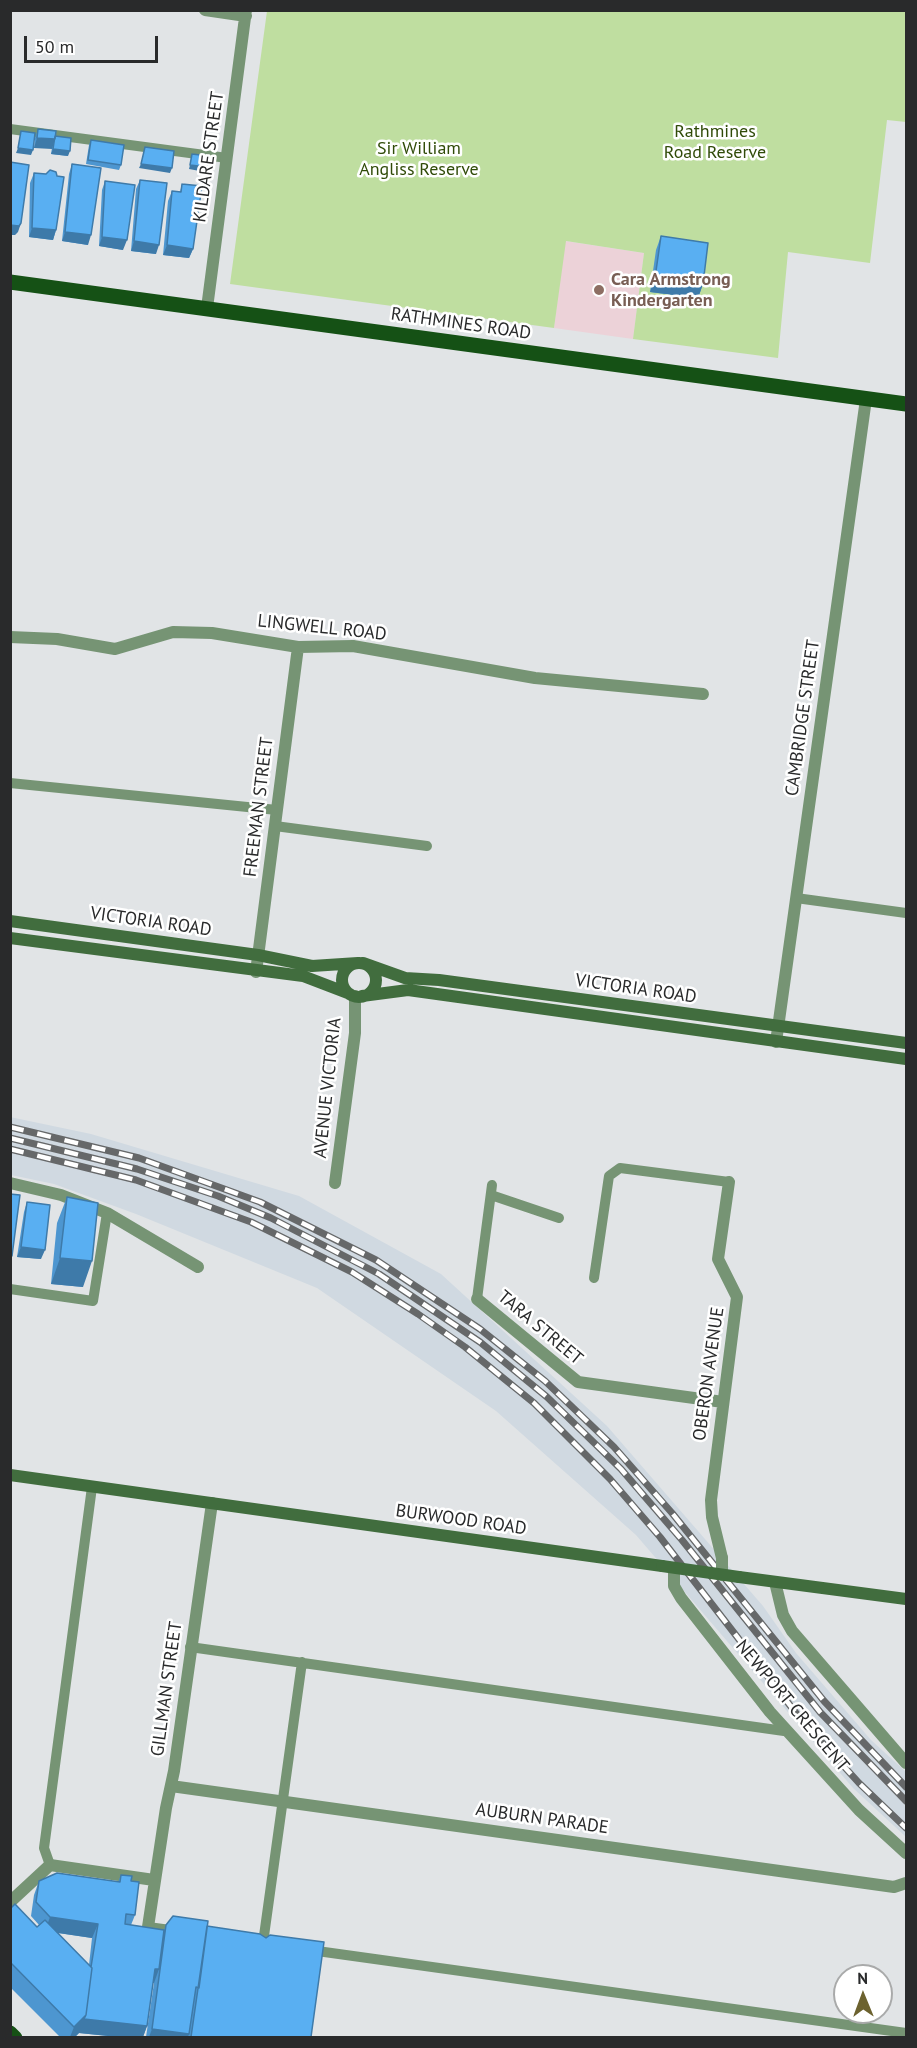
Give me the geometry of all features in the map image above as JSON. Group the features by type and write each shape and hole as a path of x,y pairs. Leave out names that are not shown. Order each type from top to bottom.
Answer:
{"main road":[{"name":"RATHMINES ROAD","path":"10,282 906,404"},
{"path":"10,2033 15,2037"}],"street":[{"path":"205,10 246,13"},
{"name":"KILDARE STREET","path":"207,309 246,13"},
{"name":"CAMBRIDGE STREET","path":"776,1042 866,399"},
{"name":"LINGWELL ROAD","path":"10,637 57,639 116,649 173,632 212,633 298,647 353,646 535,678 704,694"},
{"name":"FREEMAN STREET","path":"256,972 298,647"},
{"name":"VICTORIA ROAD","path":"10,921 258,955 312,966 360,963 405,978 520,991 906,1043"},
{"name":"VICTORIA ROAD","path":"10,938 256,972 303,976 356,995 408,990 906,1059"},
{"path":"360,963 374,972 376,981 370,993 356,995 342,983 343,974 349,966 360,963"},
{"path":"518,1006 520,991"},
{"name":"AVENUE VICTORIA","path":"335,1183 355,1033 356,995"},
{"name":"OBERON AVENUE","path":"722,1575 722,1558 711,1506 737,1297 718,1259 729,1182"},
{"path":"10,1183 61,1195 107,1213 198,1267"},
{"name":"TARA STREET","path":"477,1299 578,1382 723,1402"},
{"name":"BURWOOD ROAD","path":"10,1475 670,1571 739,1577 906,1599"},
{"name":"GILLMAN STREET","path":"148,1927 212,1503"},
{"name":"NEWPORT CRESCENT","path":"670,1571 681,1598 784,1731 860,1810 906,1852"},
{"path":"775,1582 783,1615 792,1631 906,1761"},
{"name":"AUBURN PARADE","path":"171,1786 894,1887 906,1883"},
{"path":"10,1902 50,1865 154,1880"}],"lane":[{"path":"10,129 227,158"},
{"path":"10,783 277,810"},
{"path":"275,826 427,846"},
{"path":"796,898 906,913"},
{"path":"594,1278 609,1176 620,1168 729,1182"},
{"path":"477,1299 491,1190 559,1218"},
{"path":"10,1289 93,1301 107,1213"},
{"path":"50,1865 44,1848 92,1487"},
{"path":"190,1647 784,1731"},
{"path":"263,1943 302,1662"},
{"path":"148,1927 194,1934"},
{"path":"252,1941 275,1945"},
{"path":"298,1948 906,2033"}],"shaded area":[{"name":"Cara Armstrong Kindergarten","path":"565,241 644,253 633,339 554,328"},
{"path":"10,1117 91,1134 299,1196 441,1274 607,1426 763,1606 796,1653 871,1740 906,1772 906,1837 853,1788 636,1535 496,1411 317,1288 136,1214 54,1184 11,1175"}],"green space":[{"path":"267,11 906,11 906,122 887,120 870,263 788,252 778,358 633,339 644,253 566,241 554,328 230,284"}],"building":[{"path":"38,129 56,131 55,139 37,138"},
{"path":"21,131 35,133 33,150 18,148"},
{"path":"55,136 71,138 70,151 53,149"},
{"path":"91,140 124,145 121,165 88,160"},
{"path":"145,147 174,151 172,168 141,164"},
{"path":"192,154 208,156 207,167 190,165"},
{"path":"10,162 29,165 19,226 10,225"},
{"path":"72,164 101,168 91,235 65,232"},
{"path":"50,170 56,172 57,176 64,177 56,230 32,228 34,173 46,174"},
{"path":"140,180 167,183 159,245 134,241"},
{"path":"105,181 135,185 127,240 102,237"},
{"path":"182,184 202,186 193,249 167,245 172,191 181,192"},
{"path":"661,236 708,243 703,284 655,278"},
{"path":"10,1194 20,1195 12,1256 10,1256"},
{"path":"67,1197 98,1203 92,1261 60,1258"},
{"path":"27,1202 50,1205 45,1250 21,1247"},
{"path":"57,1873 120,1882 121,1875 132,1876 131,1881 139,1882 135,1915 126,1914 125,1924 164,1930 159,1969 155,1969 147,2026 84,2019 98,1924 50,1917 36,1902 39,1881"},
{"path":"15,1904 37,1927 45,1920 92,1968 86,2015 74,2027 10,1962 10,1909"},
{"path":"173,1916 208,1921 199,1988 196,1987 189,2034 152,2029 166,1925"},
{"path":"207,1926 260,1934 266,1938 270,1935 324,1942 311,2037 191,2037"}],"railway":[{"path":"10,1127 139,1158 260,1202 376,1260 480,1329 545,1381 614,1447 672,1513 824,1701 906,1787"},
{"path":"10,1138 137,1169 218,1196 271,1218 379,1274 480,1342 547,1397 621,1469 682,1540 820,1712 906,1801"},
{"path":"10,1149 136,1180 251,1222 352,1272 465,1347 534,1403 610,1479 660,1537 799,1717 859,1783 906,1828"}],"place":[{"name":"Cara Armstrong Kindergarten","path":"599,290"}],"park label":[{"name":"Rathmines Road Reserve","path":"715,142"},
{"name":"Sir William Angliss Reserve","path":"419,159"}]}
